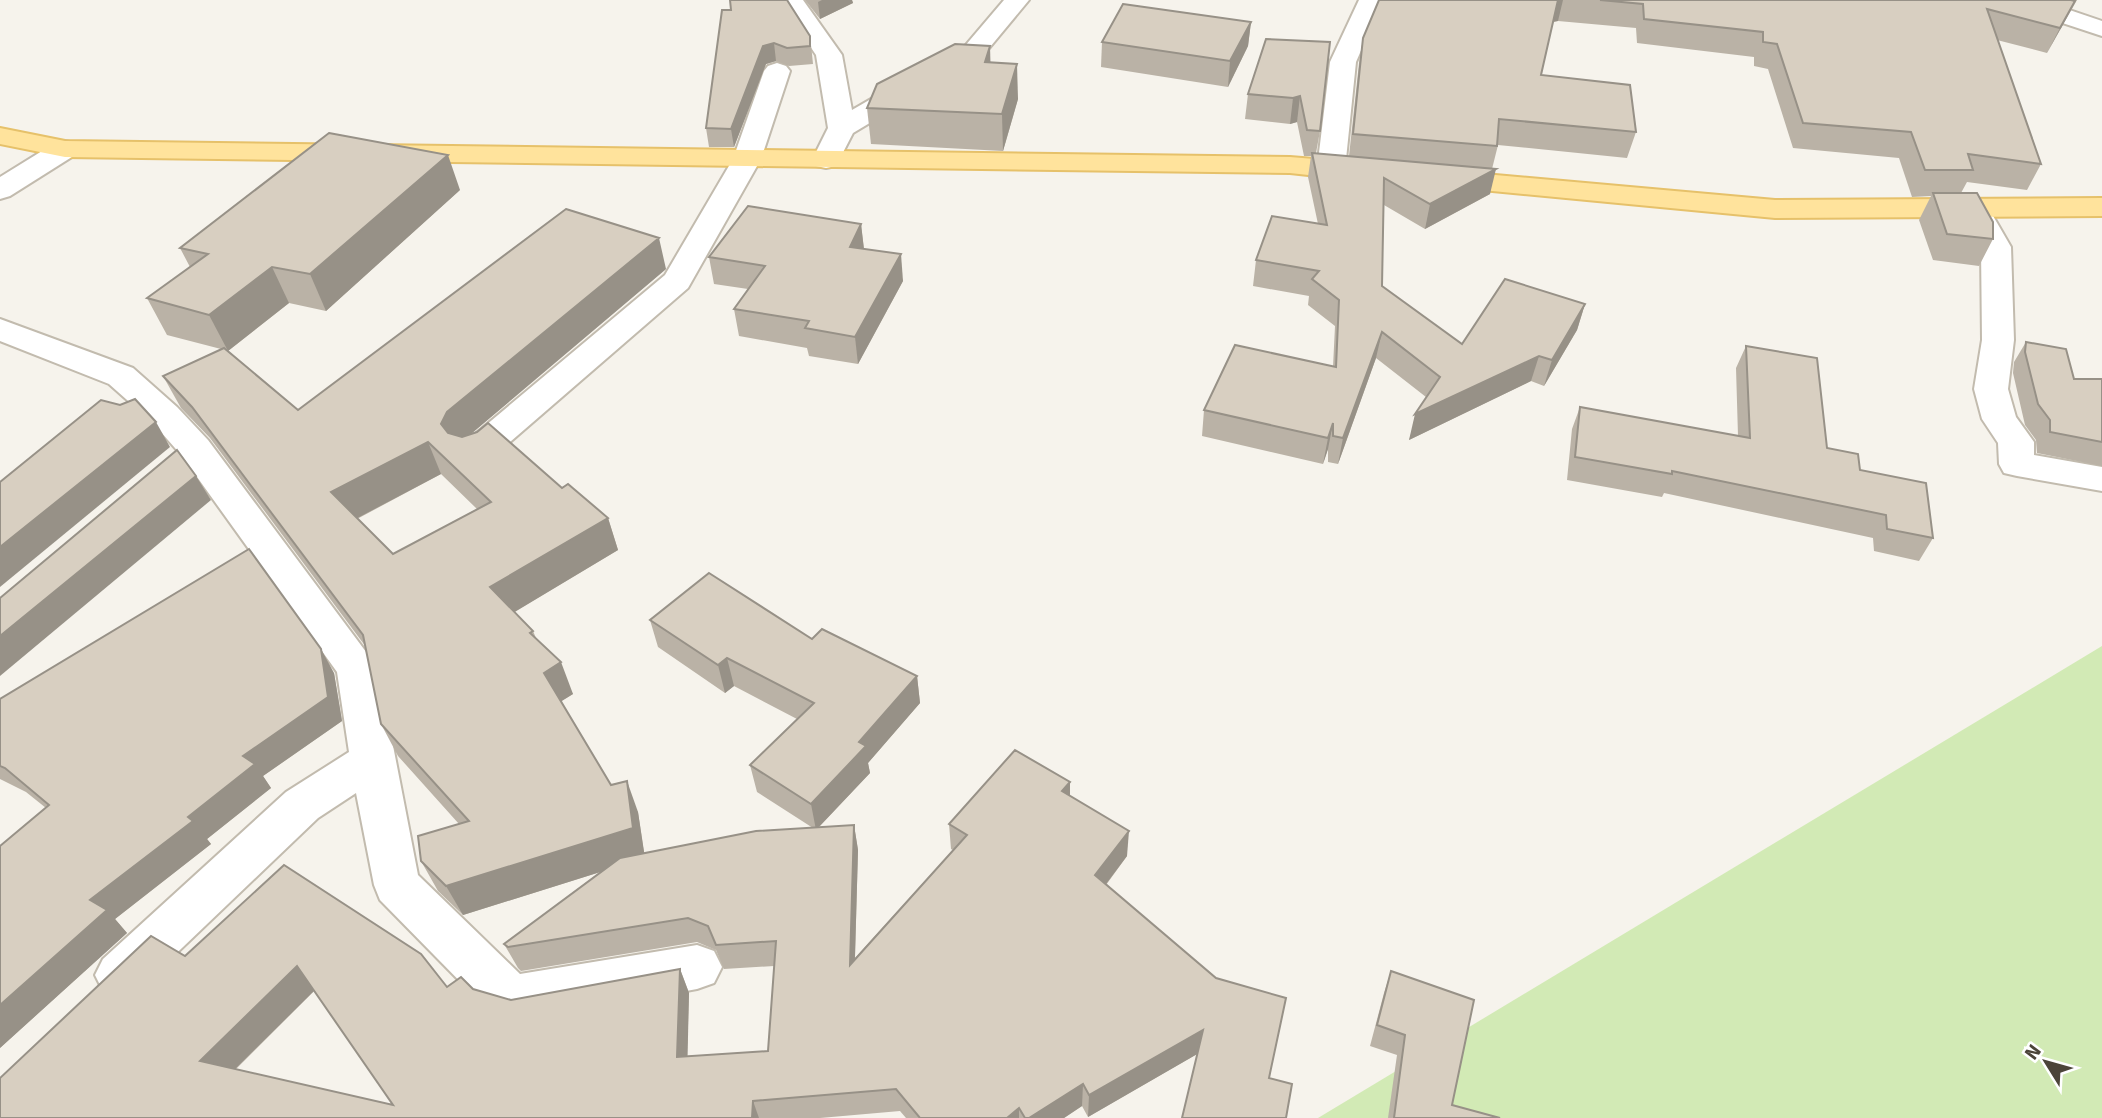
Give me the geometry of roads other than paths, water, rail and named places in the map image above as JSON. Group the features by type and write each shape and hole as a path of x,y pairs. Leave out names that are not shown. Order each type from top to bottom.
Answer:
{"main road":[{"path":"0,136 65,149 1290,165 1775,209 2102,207"}],"street":[{"path":"827,160 842,128 900,94 962,65 1017,0"},
{"path":"1331,169 1343,62 1371,0"},
{"path":"2016,0 2102,29"},
{"path":"793,4 829,55 842,128"},
{"path":"474,454 677,281 747,159 777,71"},
{"path":"0,190 65,149"},
{"path":"1975,208 1996,247 1998,340 1991,389 1999,419 2016,442 2017,464 2102,479"},
{"path":"0,329 121,376 165,415 180,461 357,668 397,885 506,994 524,998 697,967"},
{"path":"91,1003 302,806 372,760"}]}
